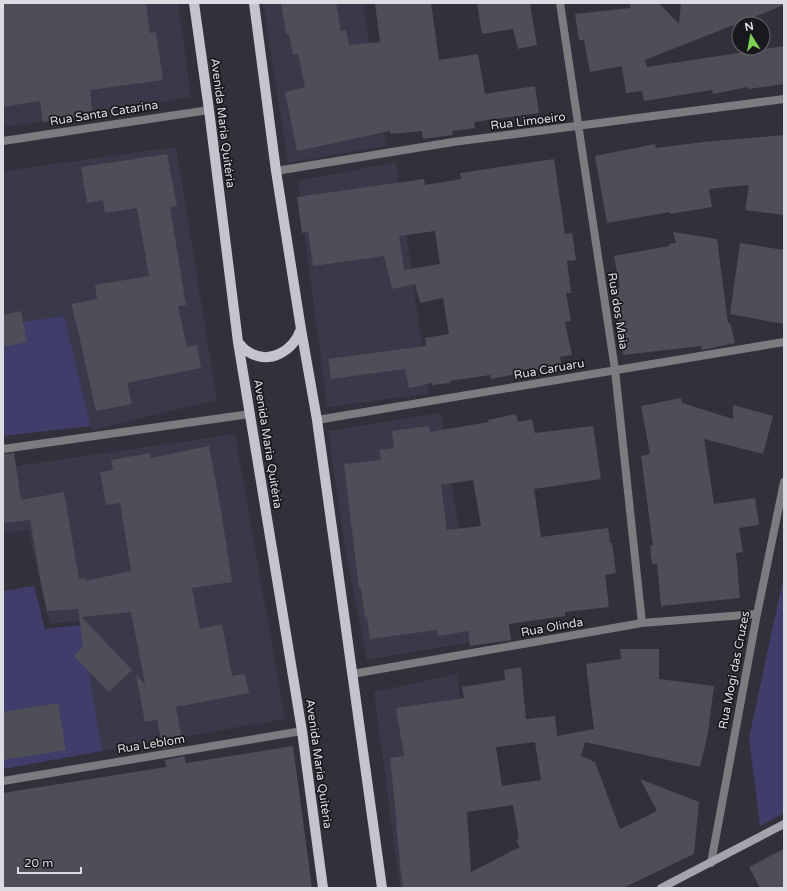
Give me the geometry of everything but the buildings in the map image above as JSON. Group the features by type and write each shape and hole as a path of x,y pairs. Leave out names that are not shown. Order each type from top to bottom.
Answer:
{"main road":[{"name":"Avenida Maria Quitéria","path":"194,3 238,342 302,731 322,888"},
{"path":"254,3 276,171 317,420 382,888"},
{"path":"238,342 246,351 255,355 264,357 274,356 285,351 294,343 301,329"}],"street":[{"name":"Rua dos Maia","path":"560,3 615,370 642,623"},
{"name":"Rua Limoeiro","path":"276,171 453,142 579,127 784,99"},
{"name":"Rua Santa Catarina","path":"3,141 209,110"},
{"name":"Rua Caruaru","path":"317,420 784,342"},
{"path":"3,450 250,414"},
{"name":"Rua Mogi das Cruzes","path":"711,863 757,614 784,482"},
{"name":"Rua Olinda","path":"352,674 642,623 757,614"},
{"name":"Rua Leblom","path":"3,781 302,731"},
{"path":"661,888 784,824"}],"shaded area":[{"path":"3,3 178,3 191,97 93,115 3,127"},
{"path":"263,3 363,3 386,146 288,163"},
{"path":"176,147 217,400 92,430 64,316 3,325 3,171"},
{"path":"396,162 429,394 327,407 298,181"},
{"path":"64,316 91,426 3,436 3,325"},
{"path":"441,413 476,641 367,660 345,547 328,431"},
{"path":"235,434 285,719 102,751 80,621 50,624 28,530 3,534 3,468"},
{"path":"784,575 784,813 760,826 749,738"},
{"path":"34,586 45,629 81,625 102,751 3,769 3,591"},
{"path":"457,674 461,704 466,888 400,888 374,692"}]}
